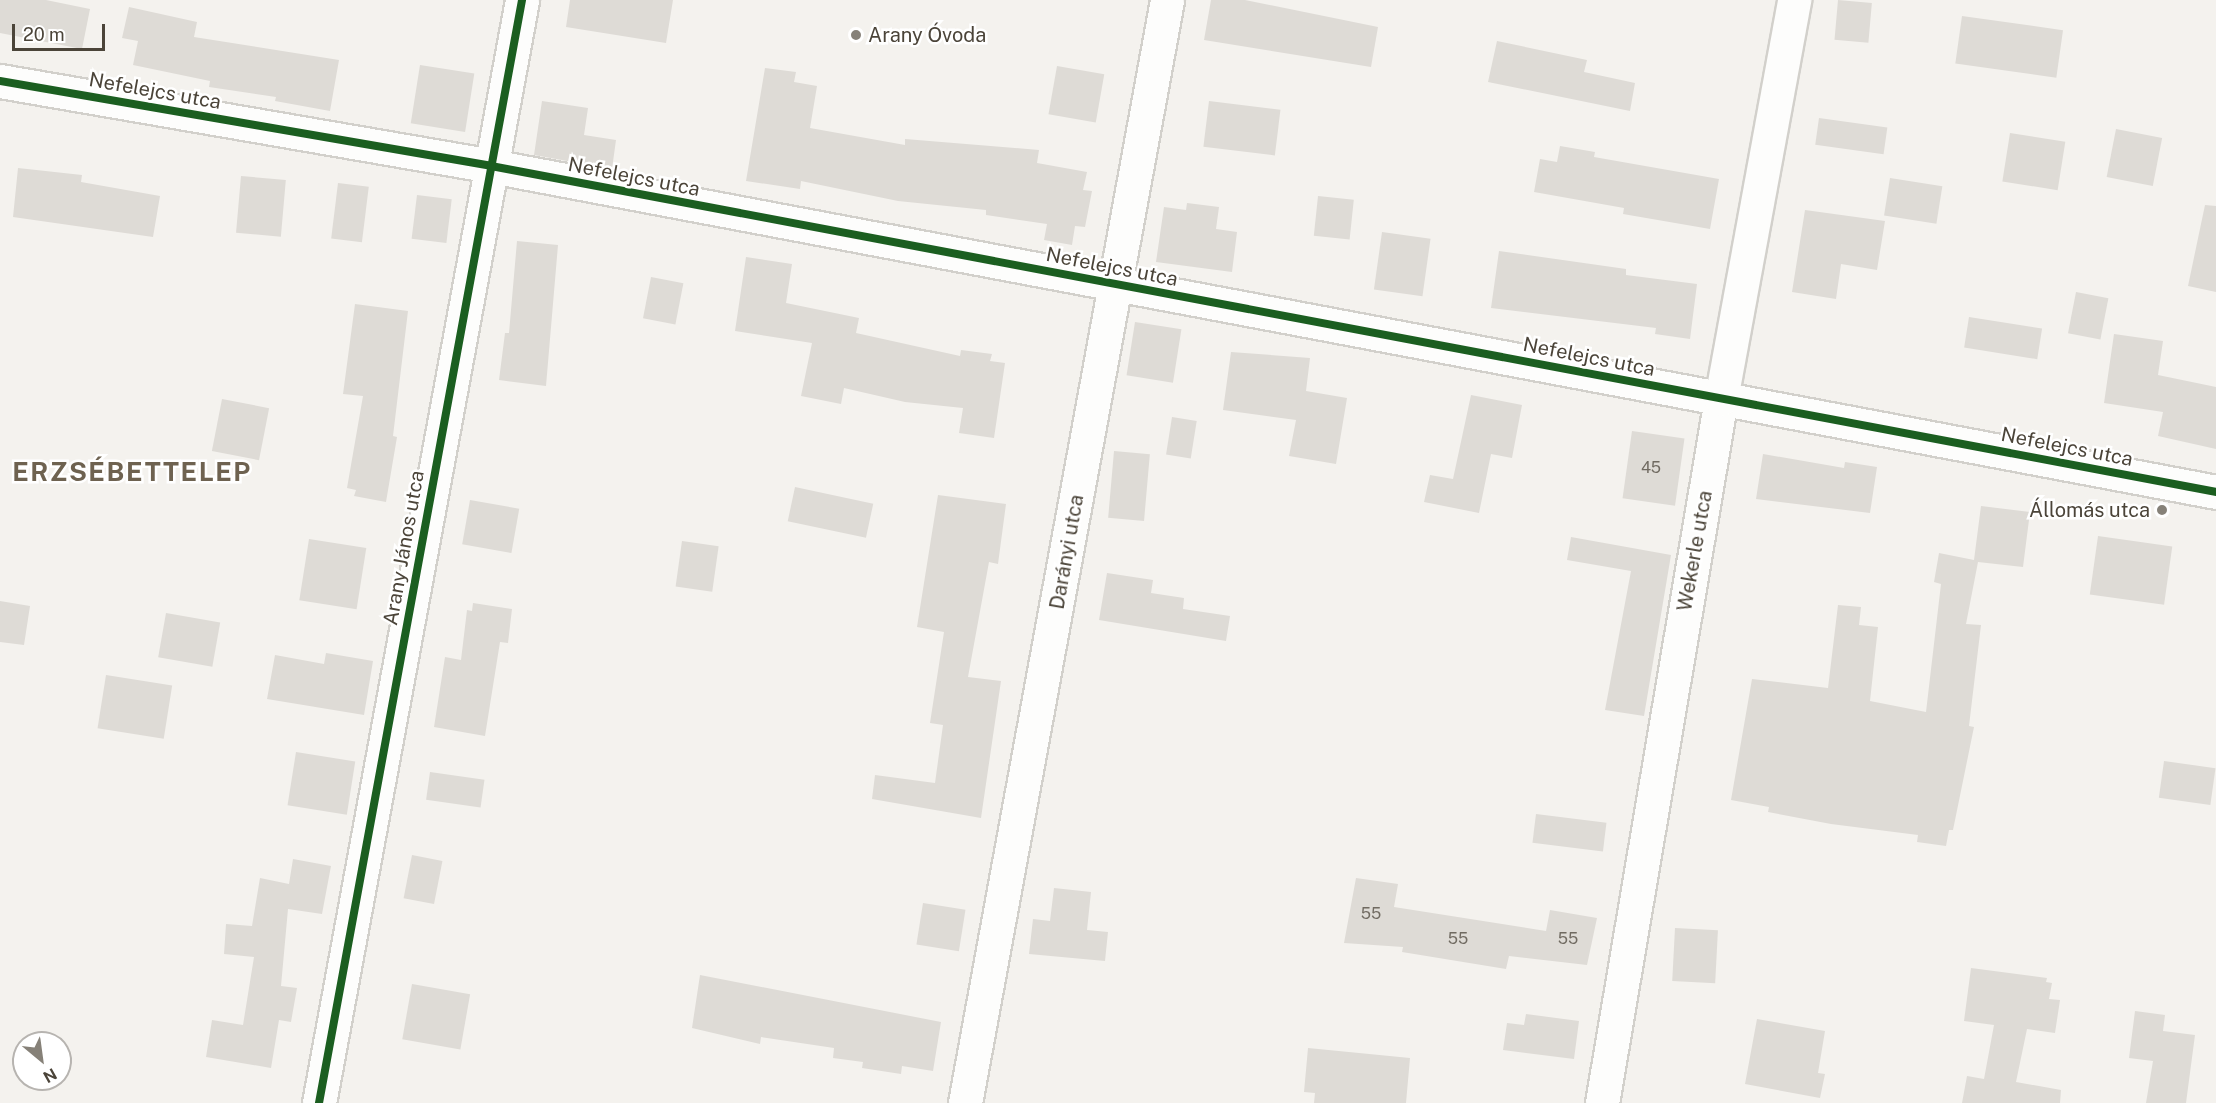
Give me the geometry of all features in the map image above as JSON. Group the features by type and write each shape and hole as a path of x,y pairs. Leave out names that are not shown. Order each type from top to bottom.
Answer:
{"street":[{"name":"Arany János utca","path":"319,1103 522,0"},
{"name":"Darányi utca","path":"965,1103 1167,0"},
{"name":"Wekerle utca","path":"1602,1103 1721,399 1794,0"},
{"name":"Nefelejcs utca","path":"0,81 491,166 2216,492"}],"building":[{"path":"0,0 46,0 90,9 82,49 0,33"},
{"path":"570,0 673,0 666,43 566,27"},
{"path":"1211,0 1245,0 1378,27 1371,67 1204,40"},
{"path":"1838,0 1872,3 1868,43 1835,40"},
{"path":"129,7 197,22 194,37 339,60 330,111 275,101 276,97 209,87 210,81 133,65 138,41 122,38"},
{"path":"1962,16 2063,30 2056,78 1955,64"},
{"path":"1497,41 1587,60 1584,72 1635,83 1630,111 1488,82"},
{"path":"420,65 474,74 465,132 411,123"},
{"path":"1057,66 1104,74 1096,123 1048,114"},
{"path":"765,68 796,72 794,82 817,86 810,128 905,145 905,139 1039,150 1037,163 1087,172 1083,190 1092,191 1085,227 1075,226 1072,245 1044,240 1047,224 986,215 986,210 898,201 801,181 800,189 746,181"},
{"path":"542,101 588,108 584,135 616,140 612,169 534,155"},
{"path":"1209,101 1280,110 1275,155 1203,147"},
{"path":"1819,118 1887,128 1884,154 1815,145"},
{"path":"2116,129 2162,138 2153,186 2107,177"},
{"path":"2010,133 2065,142 2058,190 2002,181"},
{"path":"1560,146 1595,152 1594,157 1719,179 1710,229 1623,214 1624,208 1534,192 1540,159 1557,162"},
{"path":"18,168 82,175 81,182 160,196 153,237 13,217"},
{"path":"241,176 286,180 281,237 236,233"},
{"path":"1890,178 1942,186 1936,224 1884,216"},
{"path":"338,183 369,187 362,242 331,239"},
{"path":"417,195 452,199 446,243 412,239"},
{"path":"1318,196 1354,200 1350,240 1314,236"},
{"path":"1187,203 1219,207 1216,229 1237,232 1232,272 1156,262 1164,207 1186,210"},
{"path":"2205,205 2216,206 2216,292 2188,286"},
{"path":"1805,210 1885,221 1877,270 1841,264 1836,299 1792,292"},
{"path":"1382,232 1431,239 1422,296 1374,289"},
{"path":"517,241 558,245 546,386 499,380 505,333 509,333"},
{"path":"1499,251 1626,269 1626,275 1697,284 1690,339 1655,334 1656,328 1491,308"},
{"path":"746,257 792,264 786,303 859,318 856,333 960,356 961,350 992,354 990,361 1005,363 994,438 959,433 963,408 905,402 844,388 841,404 801,396 812,343 735,331"},
{"path":"651,277 683,283 675,325 643,318"},
{"path":"2076,292 2108,298 2100,340 2068,333"},
{"path":"355,304 408,311 393,436 397,437 386,502 354,496 356,490 347,488 363,396 343,394"},
{"path":"1969,317 2042,329 2037,359 1964,348"},
{"path":"1135,322 1181,329 1173,383 1127,375"},
{"path":"2114,334 2163,341 2158,375 2216,387 2216,449 2158,436 2163,412 2104,403"},
{"path":"1231,352 1310,358 1306,391 1347,398 1336,464 1289,456 1296,420 1223,410"},
{"path":"1471,395 1522,405 1512,458 1491,454 1479,513 1424,502 1430,475 1453,479"},
{"path":"222,399 269,408 259,460 212,451"},
{"path":"1172,417 1197,421 1191,458 1166,455"},
{"path":"1632,431 1684,438 1675,506 1623,498"},
{"path":"1114,451 1150,454 1144,521 1108,518"},
{"path":"1763,454 1844,468 1845,462 1877,467 1870,513 1756,499"},
{"path":"795,487 873,504 866,538 788,521"},
{"path":"938,495 1006,504 998,564 989,562 968,677 1001,681 981,818 872,799 875,775 935,783 943,725 930,723 944,632 917,627"},
{"path":"470,500 519,509 511,553 462,544"},
{"path":"1981,506 2030,512 2023,567 1978,562 1966,624 1981,625 1969,726 1974,727 1953,830 1949,830 1946,846 1917,842 1918,835 1831,824 1768,812 1769,807 1731,800 1752,679 1828,688 1838,605 1861,607 1859,625 1878,627 1870,701 1926,712 1941,584 1934,582 1939,553 1974,560"},
{"path":"2098,536 2172,546 2164,605 2090,594"},
{"path":"1571,537 1671,555 1644,716 1605,710 1631,571 1567,560"},
{"path":"309,539 366,548 357,609 299,600"},
{"path":"682,541 719,546 712,592 676,587"},
{"path":"1107,573 1153,580 1151,593 1184,598 1183,609 1230,616 1226,641 1099,620"},
{"path":"0,601 30,606 24,645 0,642"},
{"path":"473,603 512,609 508,643 500,642 485,736 434,727 445,657 461,660 467,610 472,611"},
{"path":"166,613 220,623 212,667 158,657"},
{"path":"326,653 373,661 364,715 267,699 275,655 324,664"},
{"path":"106,675 172,685 164,739 98,728"},
{"path":"296,752 355,761 347,815 288,805"},
{"path":"2164,761 2215,768 2210,805 2159,798"},
{"path":"430,772 484,780 481,807 426,800"},
{"path":"1536,814 1606,823 1603,851 1532,843"},
{"path":"412,855 442,861 434,904 404,898"},
{"path":"293,859 331,866 322,914 288,909 281,986 297,988 291,1022 279,1020 271,1068 206,1057 212,1020 243,1025 254,957 224,954 226,924 252,926 260,878 289,884"},
{"path":"1356,878 1398,884 1394,907 1546,931 1550,910 1597,918 1587,965 1509,956 1506,969 1402,952 1403,947 1344,943"},
{"path":"1054,888 1091,892 1087,930 1108,932 1105,961 1029,954 1033,919 1050,921"},
{"path":"923,903 965,910 959,951 916,944"},
{"path":"1675,928 1718,930 1715,983 1672,981"},
{"path":"1971,968 2047,978 2046,982 2052,983 2049,999 2060,1000 2055,1033 2027,1029 2016,1082 2061,1090 2060,1103 1962,1103 1967,1076 1984,1079 1994,1025 1964,1021"},
{"path":"700,975 941,1022 933,1071 902,1066 901,1074 862,1068 863,1062 833,1058 834,1048 761,1037 760,1044 692,1028"},
{"path":"412,984 470,994 460,1049 402,1039"},
{"path":"2135,1011 2165,1015 2163,1031 2195,1035 2186,1103 2146,1103 2153,1061 2129,1058"},
{"path":"1526,1014 1579,1021 1574,1059 1503,1050 1507,1023 1524,1025"},
{"path":"1757,1019 1825,1031 1818,1073 1825,1074 1820,1098 1745,1084"},
{"path":"1308,1048 1410,1058 1406,1103 1314,1103 1315,1093 1304,1092"}],"cycle path":[{"path":"319,1103 522,0"},
{"path":"0,81 491,166 2216,492"}],"place":[{"name":"Arany Óvoda","path":"856,35"},
{"name":"Állomás utca","path":"2162,510"}],"district":[{"name":"ERZSÉBETTELEP","path":"132,472"}]}
